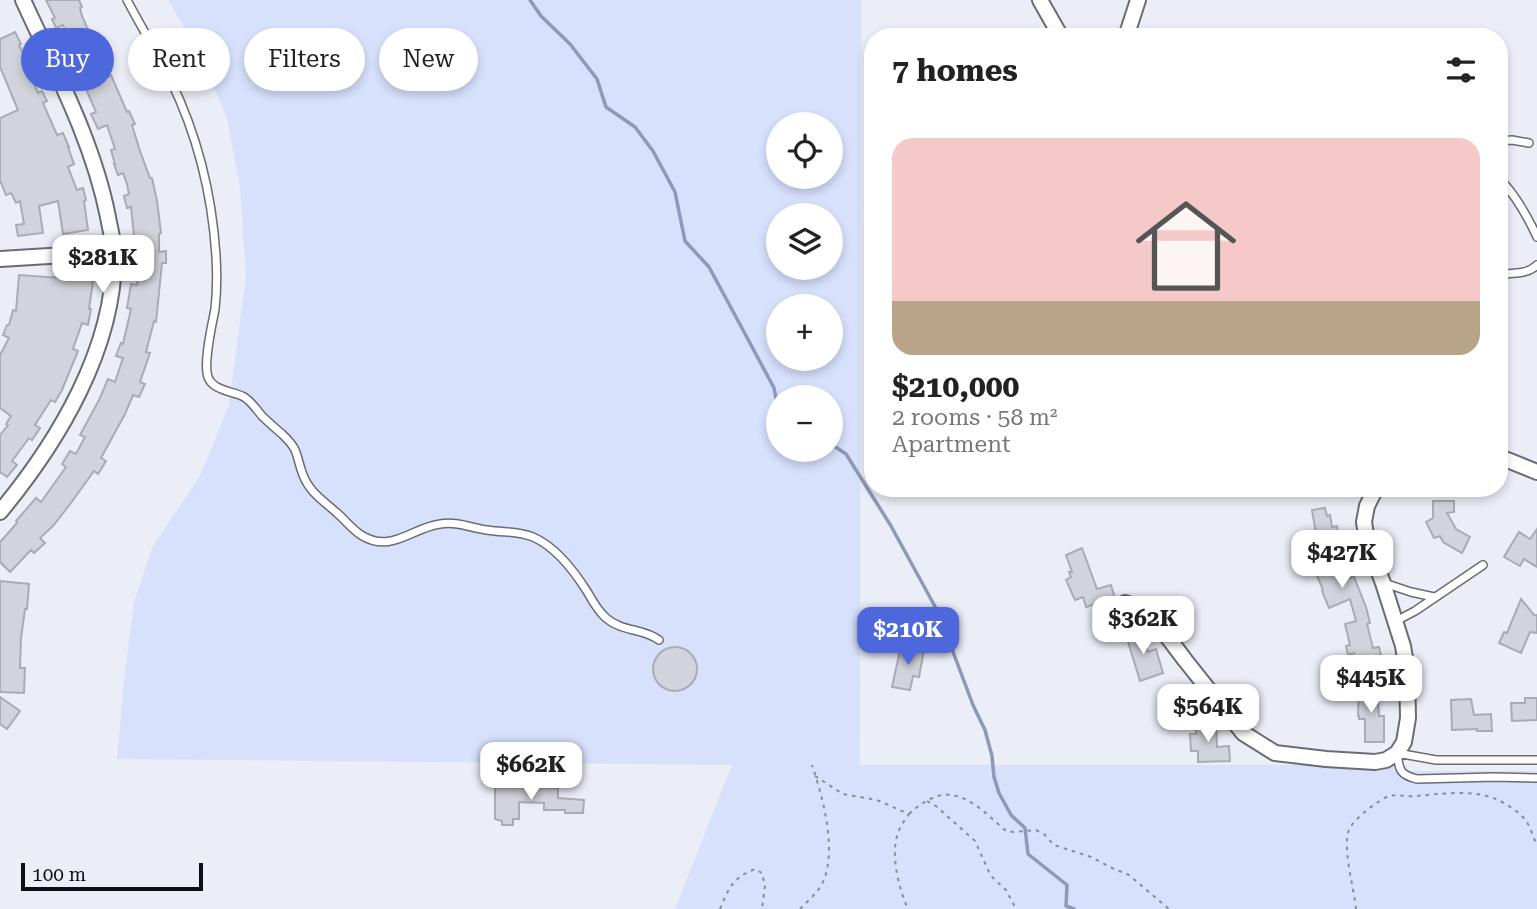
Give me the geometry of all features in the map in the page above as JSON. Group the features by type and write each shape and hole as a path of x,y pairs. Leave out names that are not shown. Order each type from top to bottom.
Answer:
{"street":[{"path":"0,512 61,427 89,369 106,325 113,276 114,252 104,198 83,131 23,0"},
{"path":"1041,0 1056,28"},
{"path":"1129,28 1138,0"},
{"path":"0,259 114,252"},
{"path":"1508,460 1537,472"},
{"path":"1125,603 1148,611 1243,733 1275,753 1375,762 1386,760 1397,753 1404,742 1408,718 1407,670 1403,646 1367,541 1364,522 1372,497"}],"lane":[{"path":"127,0 180,100 206,177 216,258 215,306 207,360 208,378 216,386 245,398 294,446 311,490 361,535 376,542 393,542 440,523 519,532 537,539 562,559 603,616 621,628 653,635 659,640"},
{"path":"1508,140 1529,143"},
{"path":"1508,187 1526,213 1537,237"},
{"path":"1508,273 1524,272 1537,265"},
{"path":"1395,621 1415,611 1483,565"},
{"path":"1383,583 1434,597"},
{"path":"1537,761 1436,760 1397,753 1401,772 1417,779 1537,778"}],"path":[{"path":"800,909 822,884 829,853 824,812 812,765"},
{"path":"815,776 843,794 877,800 909,814"},
{"path":"1356,909 1346,840 1353,821 1383,799 1398,795 1445,793 1473,794 1494,799 1524,818 1537,845"},
{"path":"908,909 900,890 895,856 897,835 909,814 926,800 952,794 964,797 1006,831 1036,830 1054,845 1091,857 1129,874 1169,909"},
{"path":"926,800 975,841 989,872 1006,890 1016,909"},
{"path":"720,909 737,877 755,869 762,873 765,886 762,909"}],"shaded area":[{"path":"168,0 861,0 860,765 1406,765 1407,771 1537,771 1537,909 675,909 732,765 117,759 134,602 153,546 200,476 229,405 246,276 240,188 227,118 215,91 230,91 230,28 185,28"}],"building":[{"path":"46,0 79,0 87,28 64,28 63,25 56,28 52,19 55,18"},
{"path":"15,32 21,44 21,91 42,91 47,101 43,103 57,135 63,133 74,164 68,167 77,190 83,188 88,230 63,234 58,201 39,206 43,233 18,236 16,225 24,224 20,201 16,203 11,193 6,195 0,180 0,118 18,110 0,67 0,39"},
{"path":"114,82 135,124 132,125 152,178 157,201 161,233 159,252 166,251 166,263 162,263 156,322 154,321 146,352 150,353 140,382 145,384 139,397 133,395 101,458 106,461 98,474 94,471 53,526 40,538 45,543 34,553 31,550 10,572 0,562 0,542 36,498 41,502 66,467 62,464 70,451 76,454 85,437 80,435 108,379 115,382 123,358 116,356 121,343 123,344 131,309 127,308 131,284 137,285 140,254 136,254 131,207 127,208 124,196 129,194 127,184 123,173 118,175 114,164 111,150 115,149 107,125 98,129 91,114 96,112 87,91 114,91"},
{"path":"62,271 94,275 88,325 82,323 73,349 78,351 62,390 55,402 51,400 35,425 40,428 32,440 29,438 12,461 17,465 7,477 0,472 0,435 11,416 0,408 0,355 9,338 3,335 13,310 16,311 19,275 61,278"},
{"path":"1433,501 1454,501 1454,512 1447,513 1456,529 1470,537 1462,553 1443,542 1440,536 1434,538 1426,522 1433,518"},
{"path":"1325,508 1327,516 1330,515 1332,527 1337,526 1339,539 1333,540 1349,578 1354,577 1366,607 1373,648 1379,647 1382,661 1357,666 1354,653 1348,655 1346,646 1350,645 1345,624 1356,621 1350,599 1329,608 1322,591 1311,561 1320,557 1312,510"},
{"path":"1537,529 1537,567 1524,559 1520,566 1504,557 1519,532 1530,539"},
{"path":"1082,548 1097,589 1111,585 1115,598 1086,607 1083,597 1075,600 1066,580 1071,577 1069,572 1072,572 1066,555"},
{"path":"0,581 29,584 21,638 20,668 25,668 24,693 0,692"},
{"path":"1521,599 1534,615 1537,615 1537,633 1530,632 1521,653 1499,643 1504,632 1507,633"},
{"path":"1140,627 1148,652 1156,649 1163,673 1140,681 1125,632"},
{"path":"901,646 924,650 919,677 913,676 910,690 892,687"},
{"path":"675,647 684,648 691,653 696,660 696,678 691,685 684,690 675,691 666,690 659,685 654,678 653,669 654,660 659,653 666,648"},
{"path":"1359,687 1377,687 1379,716 1384,716 1384,742 1365,742 1365,719 1359,719 1358,716"},
{"path":"0,697 20,711 7,729 0,724"},
{"path":"1525,698 1537,698 1537,720 1512,721 1511,703 1525,703"},
{"path":"1471,699 1474,715 1491,714 1492,731 1452,730 1451,700"},
{"path":"1216,723 1217,747 1229,746 1230,761 1198,762 1198,751 1191,751 1190,734 1196,734 1196,724"},
{"path":"495,787 558,788 558,798 584,800 583,813 544,810 544,803 519,802 519,819 513,819 513,825 502,825 502,821 495,819"}],"waterway":[{"path":"530,0 597,79 606,107 635,127 653,151 675,192 685,241 709,267 772,385"},
{"path":"843,452 864,483"},
{"path":"873,497 938,612 985,730 999,793 1011,815 1025,828 1028,854 1067,885 1066,906 1074,909"}]}
